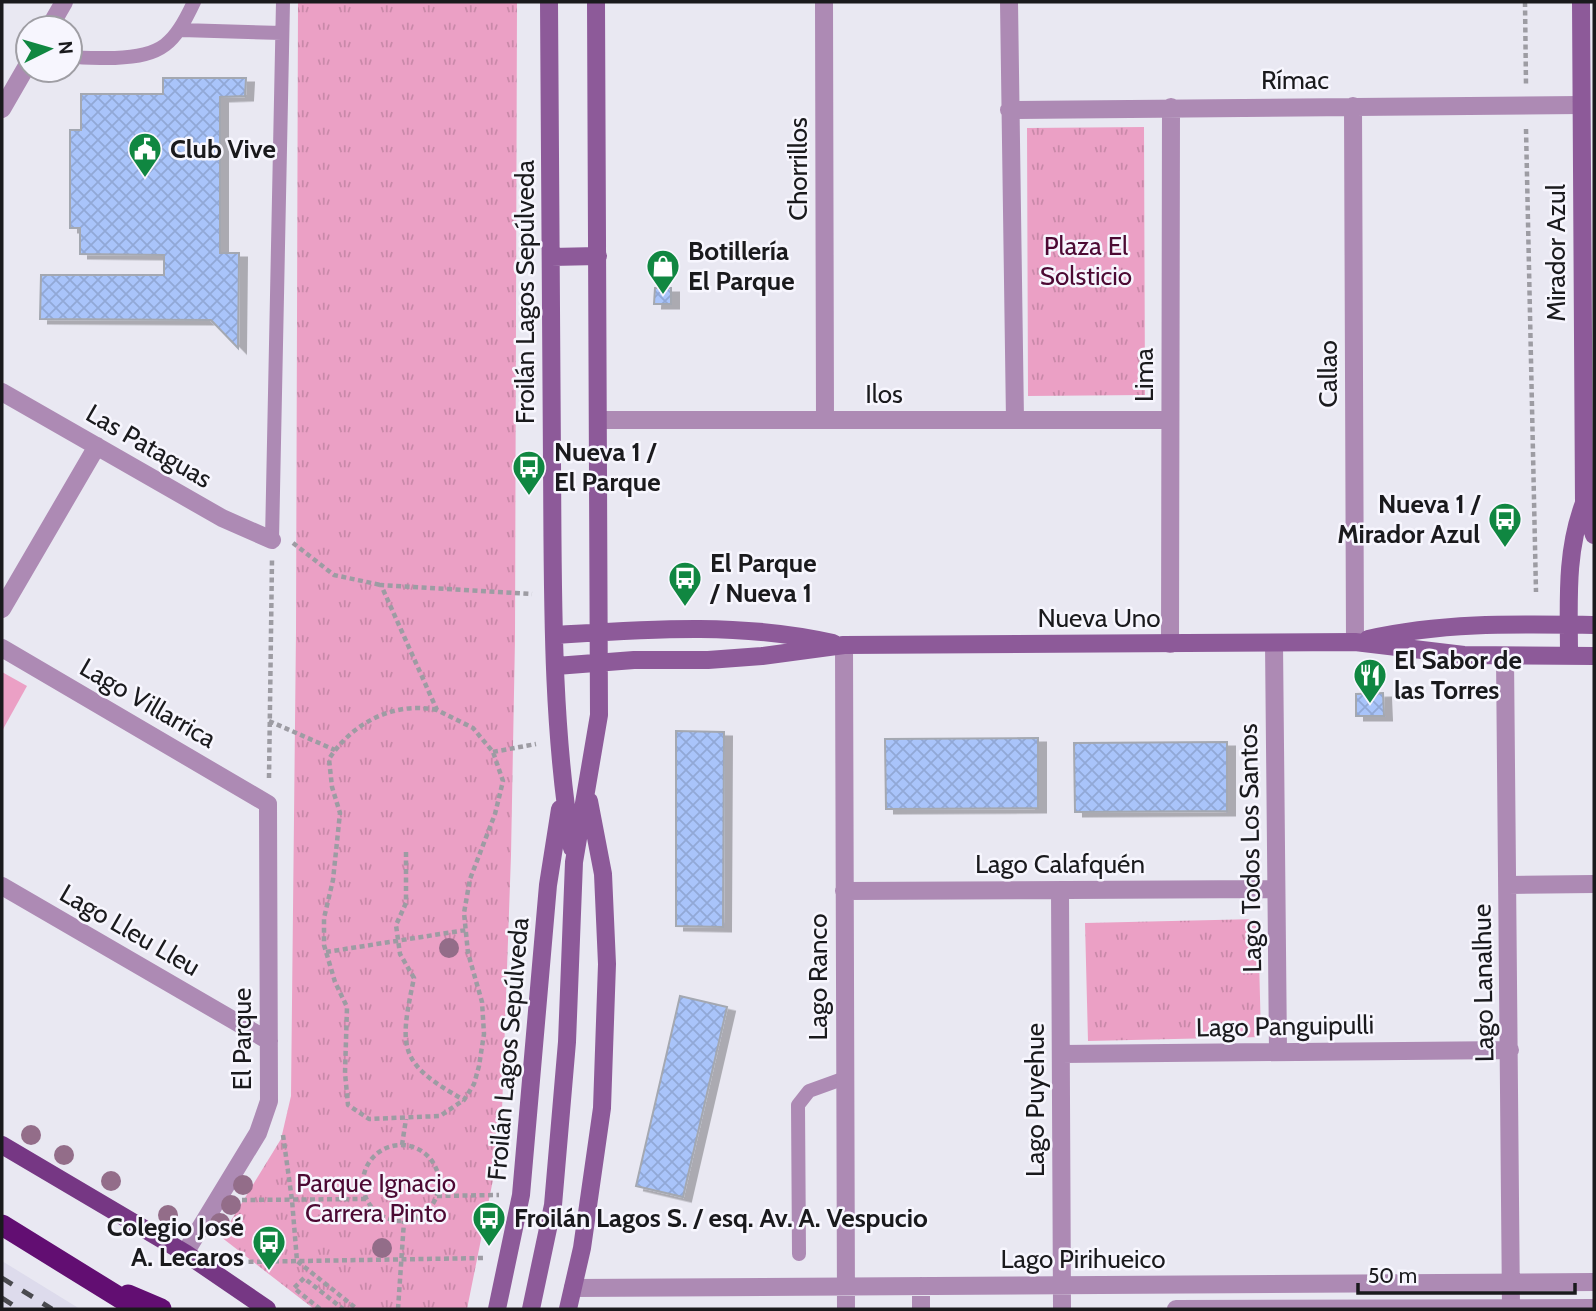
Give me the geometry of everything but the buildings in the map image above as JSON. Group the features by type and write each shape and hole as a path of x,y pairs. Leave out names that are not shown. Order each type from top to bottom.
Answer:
{"highway":[{"path":"2,1225 138,1309"},
{"path":"88,1277 161,1309"}],"main road":[{"path":"2,1145 185,1253 267,1309"}],"street":[{"name":"Froilán Lagos Sepúlveda","path":"549,2 554,595 558,740 574,862"},
{"name":"Froilán Lagos Sepúlveda","path":"531,1309 553,1205 567,1042 574,862 599,715 596,2"},
{"name":"Chorrillos","path":"824,2 825,420"},
{"path":"1009,2 1015,420"},
{"name":"Mirador Azul","path":"1569,656 1569,566 1575,531 1584,503 1589,333 1581,105 1581,2"},
{"path":"2,109 16,84"},
{"name":"Rímac","path":"1009,110 1581,105"},
{"name":"Callao","path":"1353,106 1355,642"},
{"name":"Lima","path":"1170,643 1171,107"},
{"path":"551,257 597,256"},
{"name":"Las Pataguas","path":"2,392 222,518 272,540"},
{"name":"Ilos","path":"598,420 1170,420"},
{"path":"2,609 97,446"},
{"name":"Mirador Azul","path":"1584,503 1594,535"},
{"name":"Nueva Uno","path":"1355,642 1437,627 1594,625"},
{"name":"Nueva Uno","path":"555,635 667,628 743,629 799,635 844,645"},
{"name":"Nueva Uno","path":"556,666 762,656 844,645 1355,642 1423,652 1505,657 1594,656"},
{"name":"Lago Todos Los Santos","path":"1274,643 1278,1052"},
{"name":"Lago Ranco","path":"844,645 846,1309"},
{"name":"Lago Villarrica","path":"2,648 268,804"},
{"name":"Lago Lanalhue","path":"1505,657 1511,1308"},
{"name":"Froilán Lagos Sepúlveda","path":"568,1309 582,1248 602,1108 607,964 603,874 587,790"},
{"name":"Froilán Lagos Sepúlveda","path":"497,1309 521,1195 548,885 563,792"},
{"name":"El Parque","path":"185,1253 258,1133 269,1101 268,804"},
{"path":"1508,885 1594,884"},
{"name":"Lago Lleu Lleu","path":"2,886 269,1041"},
{"name":"Lago Calafquén","path":"844,891 1276,889"},
{"name":"Lago Puyehue","path":"1060,890 1062,1309"},
{"name":"Lago Panguipulli","path":"1061,1054 1510,1050"},
{"name":"Lago Pirihueico","path":"573,1288 1594,1282"},
{"path":"921,1286 921,1309"},
{"name":"Lago Pirihueico","path":"1175,1309 1594,1308"}],"lane":[{"path":"84,59 139,57 161,49 181,30 194,2"},
{"path":"272,540 283,2"},
{"path":"181,30 282,33"},
{"path":"799,1254 798,1105 809,1091 845,1078"}],"path":[{"path":"1525,2 1536,592"},
{"path":"268,804 272,540 280,535 285,537 334,575 381,585 554,595"},
{"path":"381,585 437,710"},
{"path":"419,706 437,710 473,727 493,752 503,781 495,814 470,879 464,913 468,953 482,1002 484,1034 474,1084 464,1100 440,1116 369,1119 348,1105 345,1073 347,1007 335,982 326,952 324,918 338,847 340,813 332,786 329,759 335,750 369,720 394,710 419,706"},
{"path":"269,722 335,750"},
{"path":"493,752 558,740"},
{"path":"406,852 406,903 396,925 400,954 414,978 404,1027 407,1053 429,1079 464,1100"},
{"path":"326,952 466,930"},
{"path":"402,1145 406,1119"},
{"path":"283,1134 297,1261 357,1309"},
{"path":"402,1145 416,1148 433,1161 439,1182 437,1196 421,1216 404,1221 382,1216 373,1209 367,1199 364,1180 369,1162 383,1149 402,1145"},
{"path":"437,1196 521,1195"},
{"path":"218,1200 367,1199"},
{"path":"398,1309 404,1221"},
{"path":"240,1262 509,1258"},
{"path":"320,1309 294,1288 304,1278 343,1309"}],"shaded area":[{"path":"2,1261 80,1309 2,1309"}],"green space":[{"name":"Parque Ignacio Carrera Pinto","path":"298,2 517,2 515,639 501,1140 467,1309 314,1309 221,1237 281,1139 291,1096"},
{"name":"Plaza El Solsticio","path":"1144,127 1145,395 1028,396 1027,128"},
{"path":"2,672 27,686 2,731"},
{"path":"1258,919 1261,1037 1088,1041 1085,923"}],"railway":[{"path":"2,1278 52,1309"},
{"path":"2,1298 19,1309"}],"place":[{"name":"Club Vive","path":"145,179"},
{"name":"Botillería El Parque","path":"663,296"},
{"name":"Nueva 1 / El Parque","path":"529,497"},
{"name":"Nueva 1 / Mirador Azul","path":"1505,549"},
{"name":"El Parque / Nueva 1","path":"685,608"},
{"name":"El Sabor de las Torres","path":"1370,705"},
{"name":"Froilán Lagos S. / esq. Av. A. Vespucio","path":"489,1248"},
{"name":"Colegio José A. Lecaros","path":"269,1272"}]}
